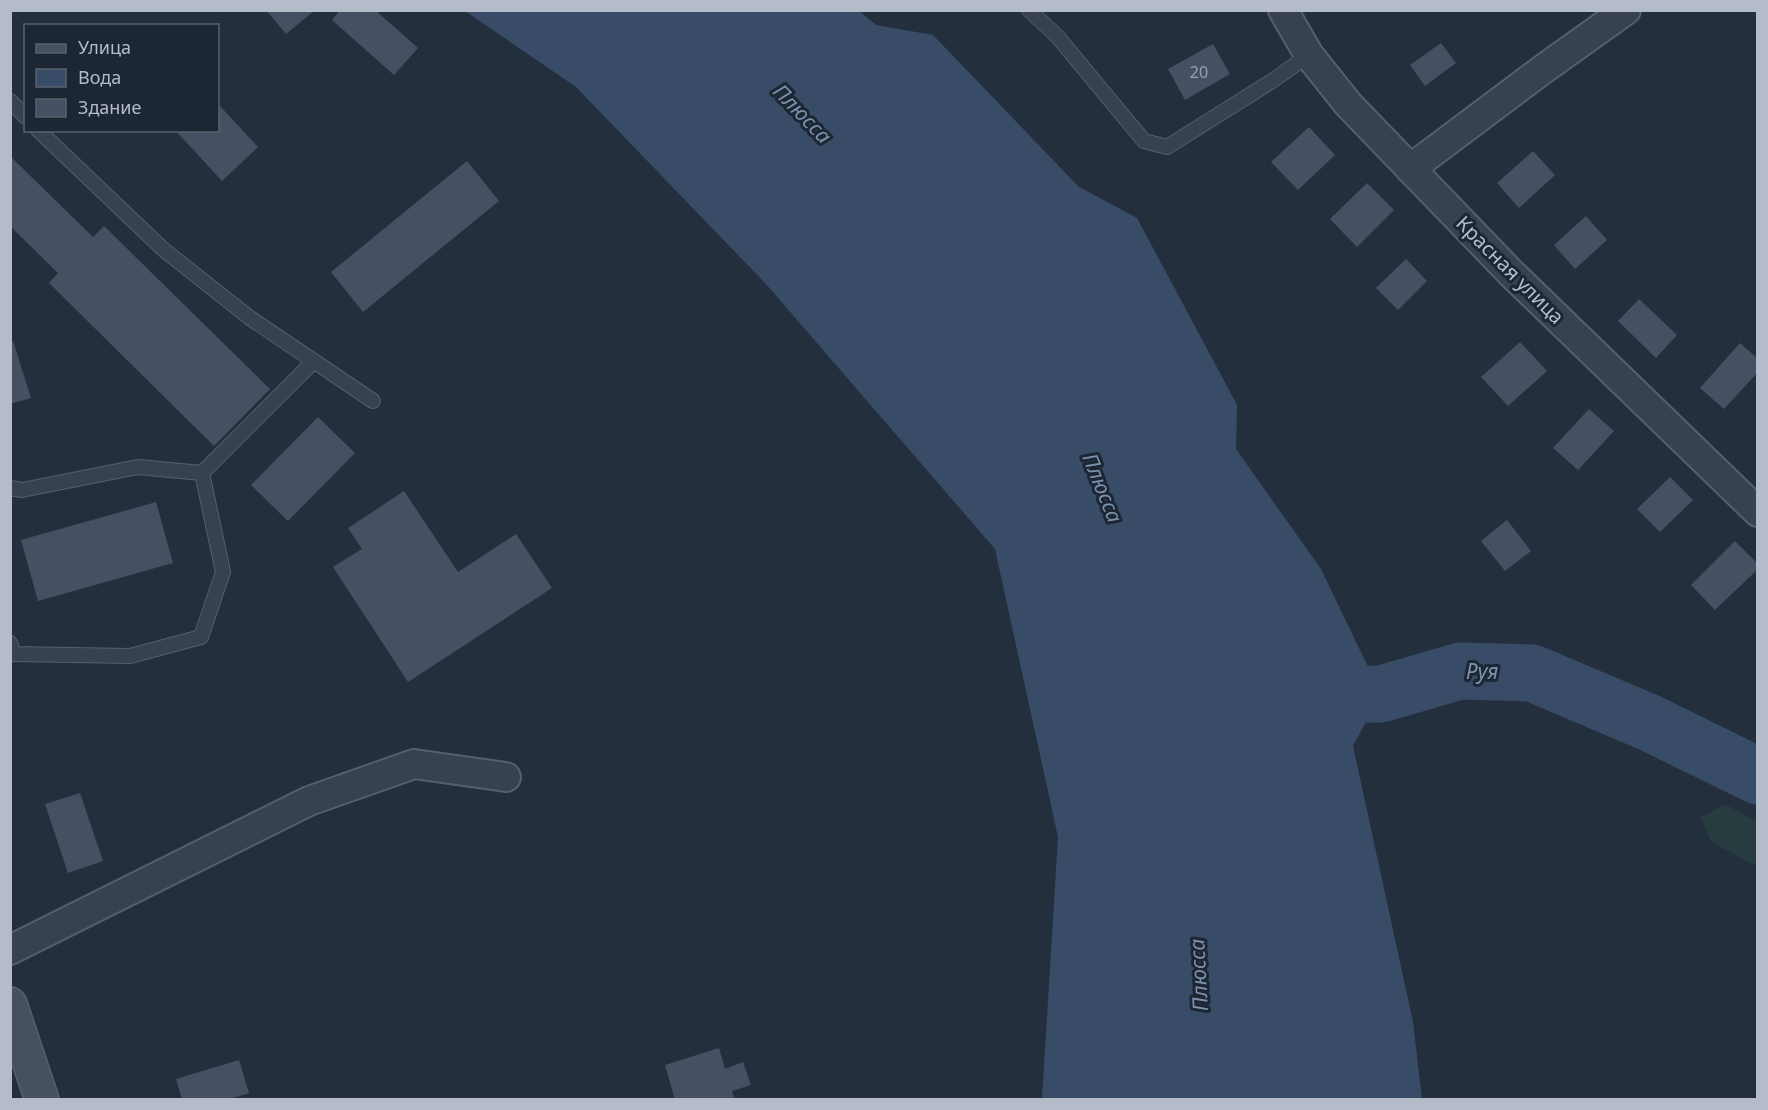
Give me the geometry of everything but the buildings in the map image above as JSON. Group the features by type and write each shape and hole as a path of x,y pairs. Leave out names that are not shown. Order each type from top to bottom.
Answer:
{"main road":[{"path":"10,1004 42,1100"}],"street":[{"name":"Красная улица","path":"1283,10 1309,55 1348,104 1512,274 1758,512"},
{"path":"1410,169 1626,10"},
{"path":"10,951 309,801 414,764 506,777"}],"lane":[{"path":"1029,10 1057,36 1144,141 1167,147 1309,55"},
{"path":"10,100 24,115"},
{"path":"40,132 164,250 250,318 373,401"},
{"path":"202,473 314,360"},
{"path":"10,488 22,490 138,467 202,473"},
{"path":"10,643 14,654 130,656 201,637 223,572 202,473"}],"green space":[{"path":"1725,804 1757,822 1757,866 1711,842 1701,817"}],"water":[{"name":"Плюсса","path":"465,11 859,11 876,25 933,35 1079,187 1137,218 1237,405 1236,449 1321,569 1381,694 1353,746 1413,1022 1422,1099 1042,1099 1058,837 995,549 766,284 576,87"}],"waterway":[{"name":"Руя","path":"1302,695 1381,694 1460,671 1532,673 1650,723 1758,776"}]}
